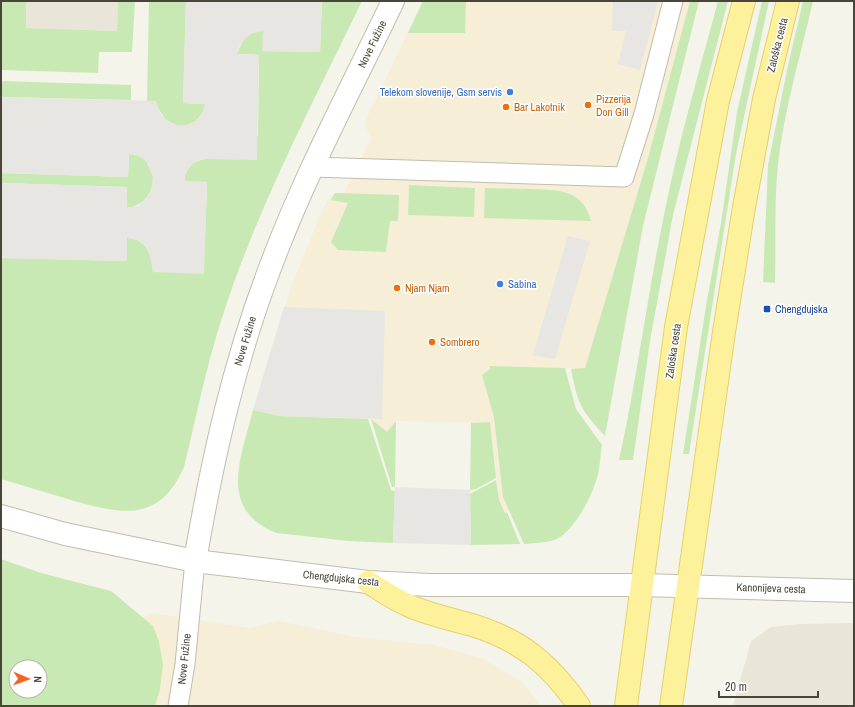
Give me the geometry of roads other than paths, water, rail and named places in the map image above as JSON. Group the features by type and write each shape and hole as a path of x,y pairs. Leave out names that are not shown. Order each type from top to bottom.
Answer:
{"main road":[{"name":"Zaloška cesta","path":"626,706 640,584 676,327 718,101 744,1"},
{"name":"Zaloška cesta","path":"671,706 724,332 744,207 764,99 788,1"},
{"path":"368,582 409,606 472,625 509,639 538,658 567,689 579,706"}],"street":[{"name":"Nove Fužine","path":"195,561 212,468 241,354 270,267 312,168 393,1"},
{"name":"Chengdujska cesta","path":"1,516 65,534 195,561 368,582 430,585 640,584 688,586"},
{"name":"Kanonijeva cesta","path":"688,586 854,591"}],"lane":[{"path":"312,168 624,177 644,114 673,1"},
{"name":"Nove Fužine","path":"178,706 195,561"}],"place":[{"name":"Telekom slovenije, Gsm servis","path":"510,92"},
{"name":"Pizzerija Don Gill","path":"588,105"},
{"name":"Bar Lakotnik","path":"506,107"},
{"name":"Sabina","path":"500,284"},
{"name":"Njam Njam","path":"397,288"},
{"name":"Chengdujska","path":"767,309"},
{"name":"Sombrero","path":"432,342"}]}
